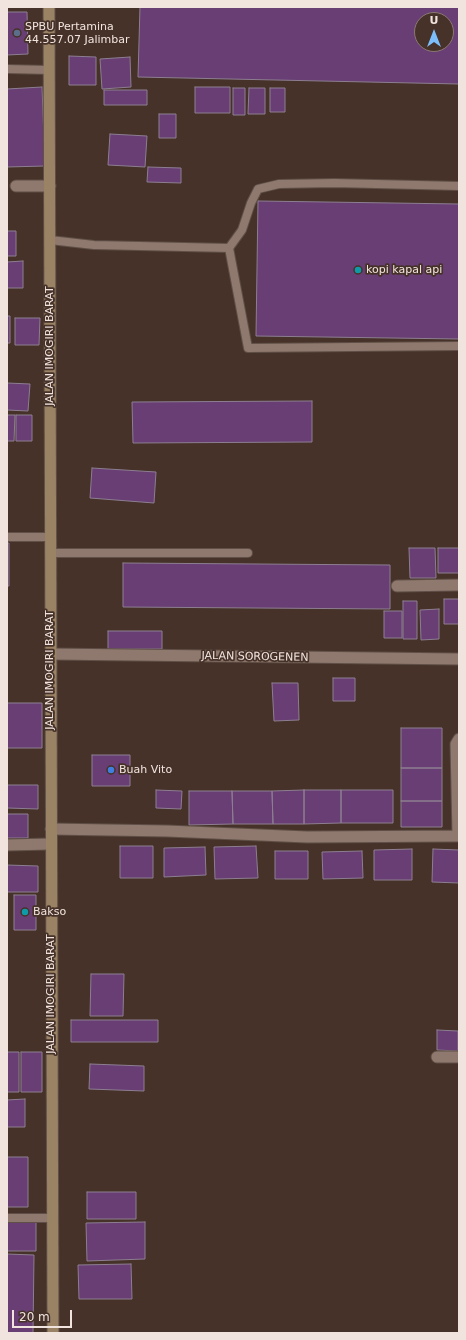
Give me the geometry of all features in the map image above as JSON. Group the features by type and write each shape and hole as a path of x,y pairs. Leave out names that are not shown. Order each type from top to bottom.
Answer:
{"main road":[{"name":"JALAN IMOGIRI BARAT","path":"49,7 53,1333"}],"street":[{"path":"10,186 50,186"},
{"path":"397,586 459,585"},
{"name":"JALAN SOROGENEN","path":"50,654 459,659"},
{"path":"51,829 167,831 307,837 459,836 456,744 459,739"},
{"path":"7,845 51,844"},
{"path":"437,1057 459,1057"}],"lane":[{"path":"7,69 49,70"},
{"path":"459,186 334,182 279,184 258,189 251,203 242,230 229,248 248,348 459,346"},
{"path":"50,240 94,245 229,248"},
{"path":"7,537 50,537"},
{"path":"50,553 248,553"},
{"path":"7,1218 52,1218"}],"building":[{"path":"140,7 459,7 459,84 138,77"},
{"name":"SPBU Pertamina 44.557.07 Jalimbar","path":"7,12 27,12 28,54 7,55"},
{"path":"69,56 96,57 96,85 69,85"},
{"path":"130,57 131,87 102,89 100,59"},
{"path":"42,87 45,166 7,167 7,89"},
{"path":"195,87 230,87 230,113 195,113"},
{"path":"233,88 245,88 245,115 233,115"},
{"path":"249,88 265,88 265,114 248,114"},
{"path":"270,88 285,88 285,112 270,112"},
{"path":"104,90 147,90 147,105 104,105"},
{"path":"159,114 176,114 176,138 159,138"},
{"path":"110,134 147,136 145,167 108,165"},
{"path":"148,167 181,168 181,183 147,182"},
{"name":"kopi kapal api","path":"258,201 459,204 459,339 256,336"},
{"path":"7,231 16,231 16,256 7,256"},
{"path":"23,261 23,288 7,288 7,262"},
{"path":"7,316 10,316 10,343 7,343"},
{"path":"15,318 40,318 39,345 15,345"},
{"path":"7,383 30,384 28,411 7,410"},
{"path":"312,401 312,442 133,443 132,402"},
{"path":"7,415 15,415 14,441 7,441"},
{"path":"16,415 32,415 32,441 16,441"},
{"path":"92,468 156,472 154,503 90,498"},
{"path":"7,543 9,543 9,586 7,586"},
{"path":"409,548 435,548 436,578 410,578"},
{"path":"438,548 459,548 459,573 438,573"},
{"path":"123,563 390,565 390,609 123,607"},
{"path":"444,599 459,599 459,624 444,624"},
{"path":"403,601 417,601 417,639 403,639"},
{"path":"439,609 439,639 421,640 420,610"},
{"path":"384,611 402,611 402,638 384,638"},
{"path":"108,631 162,631 162,649 108,649"},
{"path":"333,678 355,678 355,701 333,701"},
{"path":"272,683 298,683 299,720 274,721"},
{"path":"7,703 42,703 42,748 7,748"},
{"path":"401,728 442,728 442,768 401,768"},
{"name":"Buah Vito","path":"92,755 130,755 130,786 92,786"},
{"path":"401,768 442,768 442,801 401,801"},
{"path":"7,785 38,785 38,809 7,808"},
{"path":"156,790 182,791 181,809 156,808"},
{"path":"304,790 341,790 341,823 304,824"},
{"path":"304,790 304,824 273,824 272,791"},
{"path":"341,790 393,790 393,823 341,823"},
{"path":"189,791 232,791 233,824 189,825"},
{"path":"232,791 272,791 273,824 233,824"},
{"path":"401,801 442,801 442,827 401,827"},
{"path":"7,814 28,814 28,838 7,838"},
{"path":"120,846 153,846 153,878 120,878"},
{"path":"256,846 258,878 215,879 214,847"},
{"path":"205,847 206,875 164,877 164,848"},
{"path":"412,849 412,880 374,880 374,850"},
{"path":"433,849 459,850 459,883 432,882"},
{"path":"275,851 308,851 308,879 275,879"},
{"path":"362,851 363,878 323,879 322,852"},
{"path":"7,865 38,866 38,892 7,892"},
{"name":"Bakso","path":"14,895 36,895 36,930 14,930"},
{"path":"91,974 124,974 123,1016 90,1016"},
{"path":"71,1020 158,1020 158,1042 71,1042"},
{"path":"437,1030 458,1031 458,1051 437,1050"},
{"path":"7,1052 19,1052 19,1092 7,1092"},
{"path":"21,1052 42,1052 42,1092 21,1092"},
{"path":"90,1064 144,1066 144,1091 89,1089"},
{"path":"25,1099 25,1127 7,1127 7,1100"},
{"path":"7,1157 28,1157 28,1207 7,1207"},
{"path":"87,1192 136,1192 136,1219 87,1219"},
{"path":"7,1220 36,1221 36,1251 7,1251"},
{"path":"145,1222 145,1259 87,1261 86,1223"},
{"path":"7,1254 34,1255 33,1333 7,1333"},
{"path":"131,1264 132,1299 79,1299 78,1265"}],"place":[{"name":"SPBU Pertamina 44.557.07 Jalimbar","path":"17,33"},
{"name":"kopi kapal api","path":"358,270"},
{"name":"Buah Vito","path":"111,770"},
{"name":"Bakso","path":"25,912"}]}
